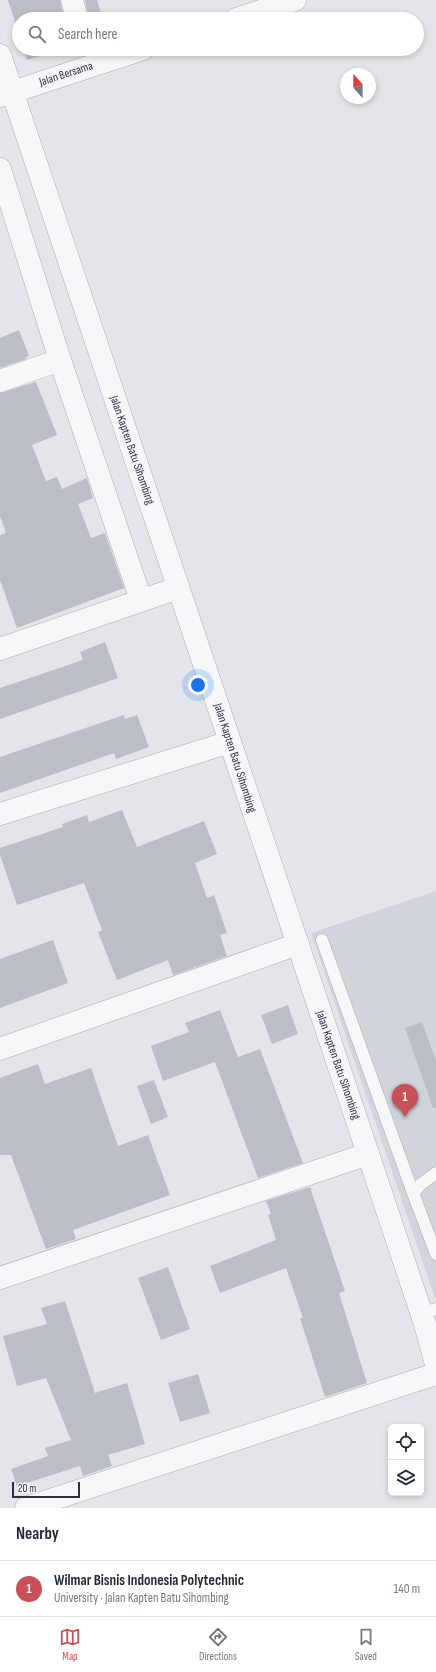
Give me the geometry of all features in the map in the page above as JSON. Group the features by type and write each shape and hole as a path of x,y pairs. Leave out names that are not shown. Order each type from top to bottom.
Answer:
{"street":[{"path":"72,0 75,12"},
{"path":"258,12 295,0"},
{"name":"Jalan Kapten Batu Sihombing","path":"0,55 6,94 178,588 368,1154 430,1320 436,1364"},
{"name":"Jalan Bersama","path":"6,94 89,57"},
{"path":"0,169 60,360 141,600"},
{"path":"0,381 60,360"},
{"path":"0,649 178,588"},
{"path":"0,814 230,742"},
{"path":"0,1049 298,944"},
{"path":"0,1278 368,1154"},
{"path":"26,1508 436,1374"}],"lane":[{"path":"322,940 436,1254"},
{"path":"413,1193 421,1184 436,1173"}],"shaded area":[{"path":"436,891 436,1301 311,933"}],"building":[{"path":"8,0 60,0 63,12 12,12"},
{"path":"85,0 97,0 101,12 88,12"},
{"path":"26,56 39,56 27,60"},
{"path":"19,330 29,356 26,357 26,359 0,368 0,338"},
{"path":"36,382 57,435 32,445 46,481 57,477 62,489 87,478 93,498 78,504 91,538 105,533 124,588 17,628 0,580 0,535 6,533 0,516 0,393"},
{"path":"105,642 118,678 0,719 0,688 83,660 80,652"},
{"path":"124,715 125,719 137,715 149,747 116,759 114,753 0,793 0,757"},
{"path":"122,810 137,847 204,821 217,854 195,863 207,898 214,895 227,933 220,935 227,956 173,975 168,960 117,980 98,932 102,930 84,883 17,905 0,855 0,848 63,827 62,824 87,815 89,822"},
{"path":"53,940 68,983 0,1008 0,959"},
{"path":"288,1005 298,1034 272,1044 261,1015"},
{"path":"220,1010 238,1057 260,1049 303,1163 258,1178 215,1062 163,1081 151,1046 189,1032 185,1023"},
{"path":"422,1022 436,1061 436,1108 433,1108 405,1028"},
{"path":"38,1064 45,1084 91,1068 118,1146 148,1135 170,1195 73,1230 76,1239 46,1249 11,1155 0,1155 0,1078"},
{"path":"154,1080 168,1117 151,1124 137,1086"},
{"path":"310,1187 345,1291 339,1293 367,1383 325,1397 300,1318 303,1318 286,1268 220,1293 210,1266 276,1240 268,1215 271,1214 266,1201"},
{"path":"168,1267 190,1329 161,1340 138,1278"},
{"path":"65,1301 95,1393 127,1383 145,1444 108,1455 112,1466 83,1476 80,1466 17,1486 11,1469 48,1456 45,1448 71,1440 46,1378 17,1386 3,1336 47,1324 41,1308"},
{"path":"198,1374 210,1413 180,1422 168,1383"}],"place":[{"name":"Wilmar Bisnis Indonesia Polytechnic","path":"405,1117"}]}
